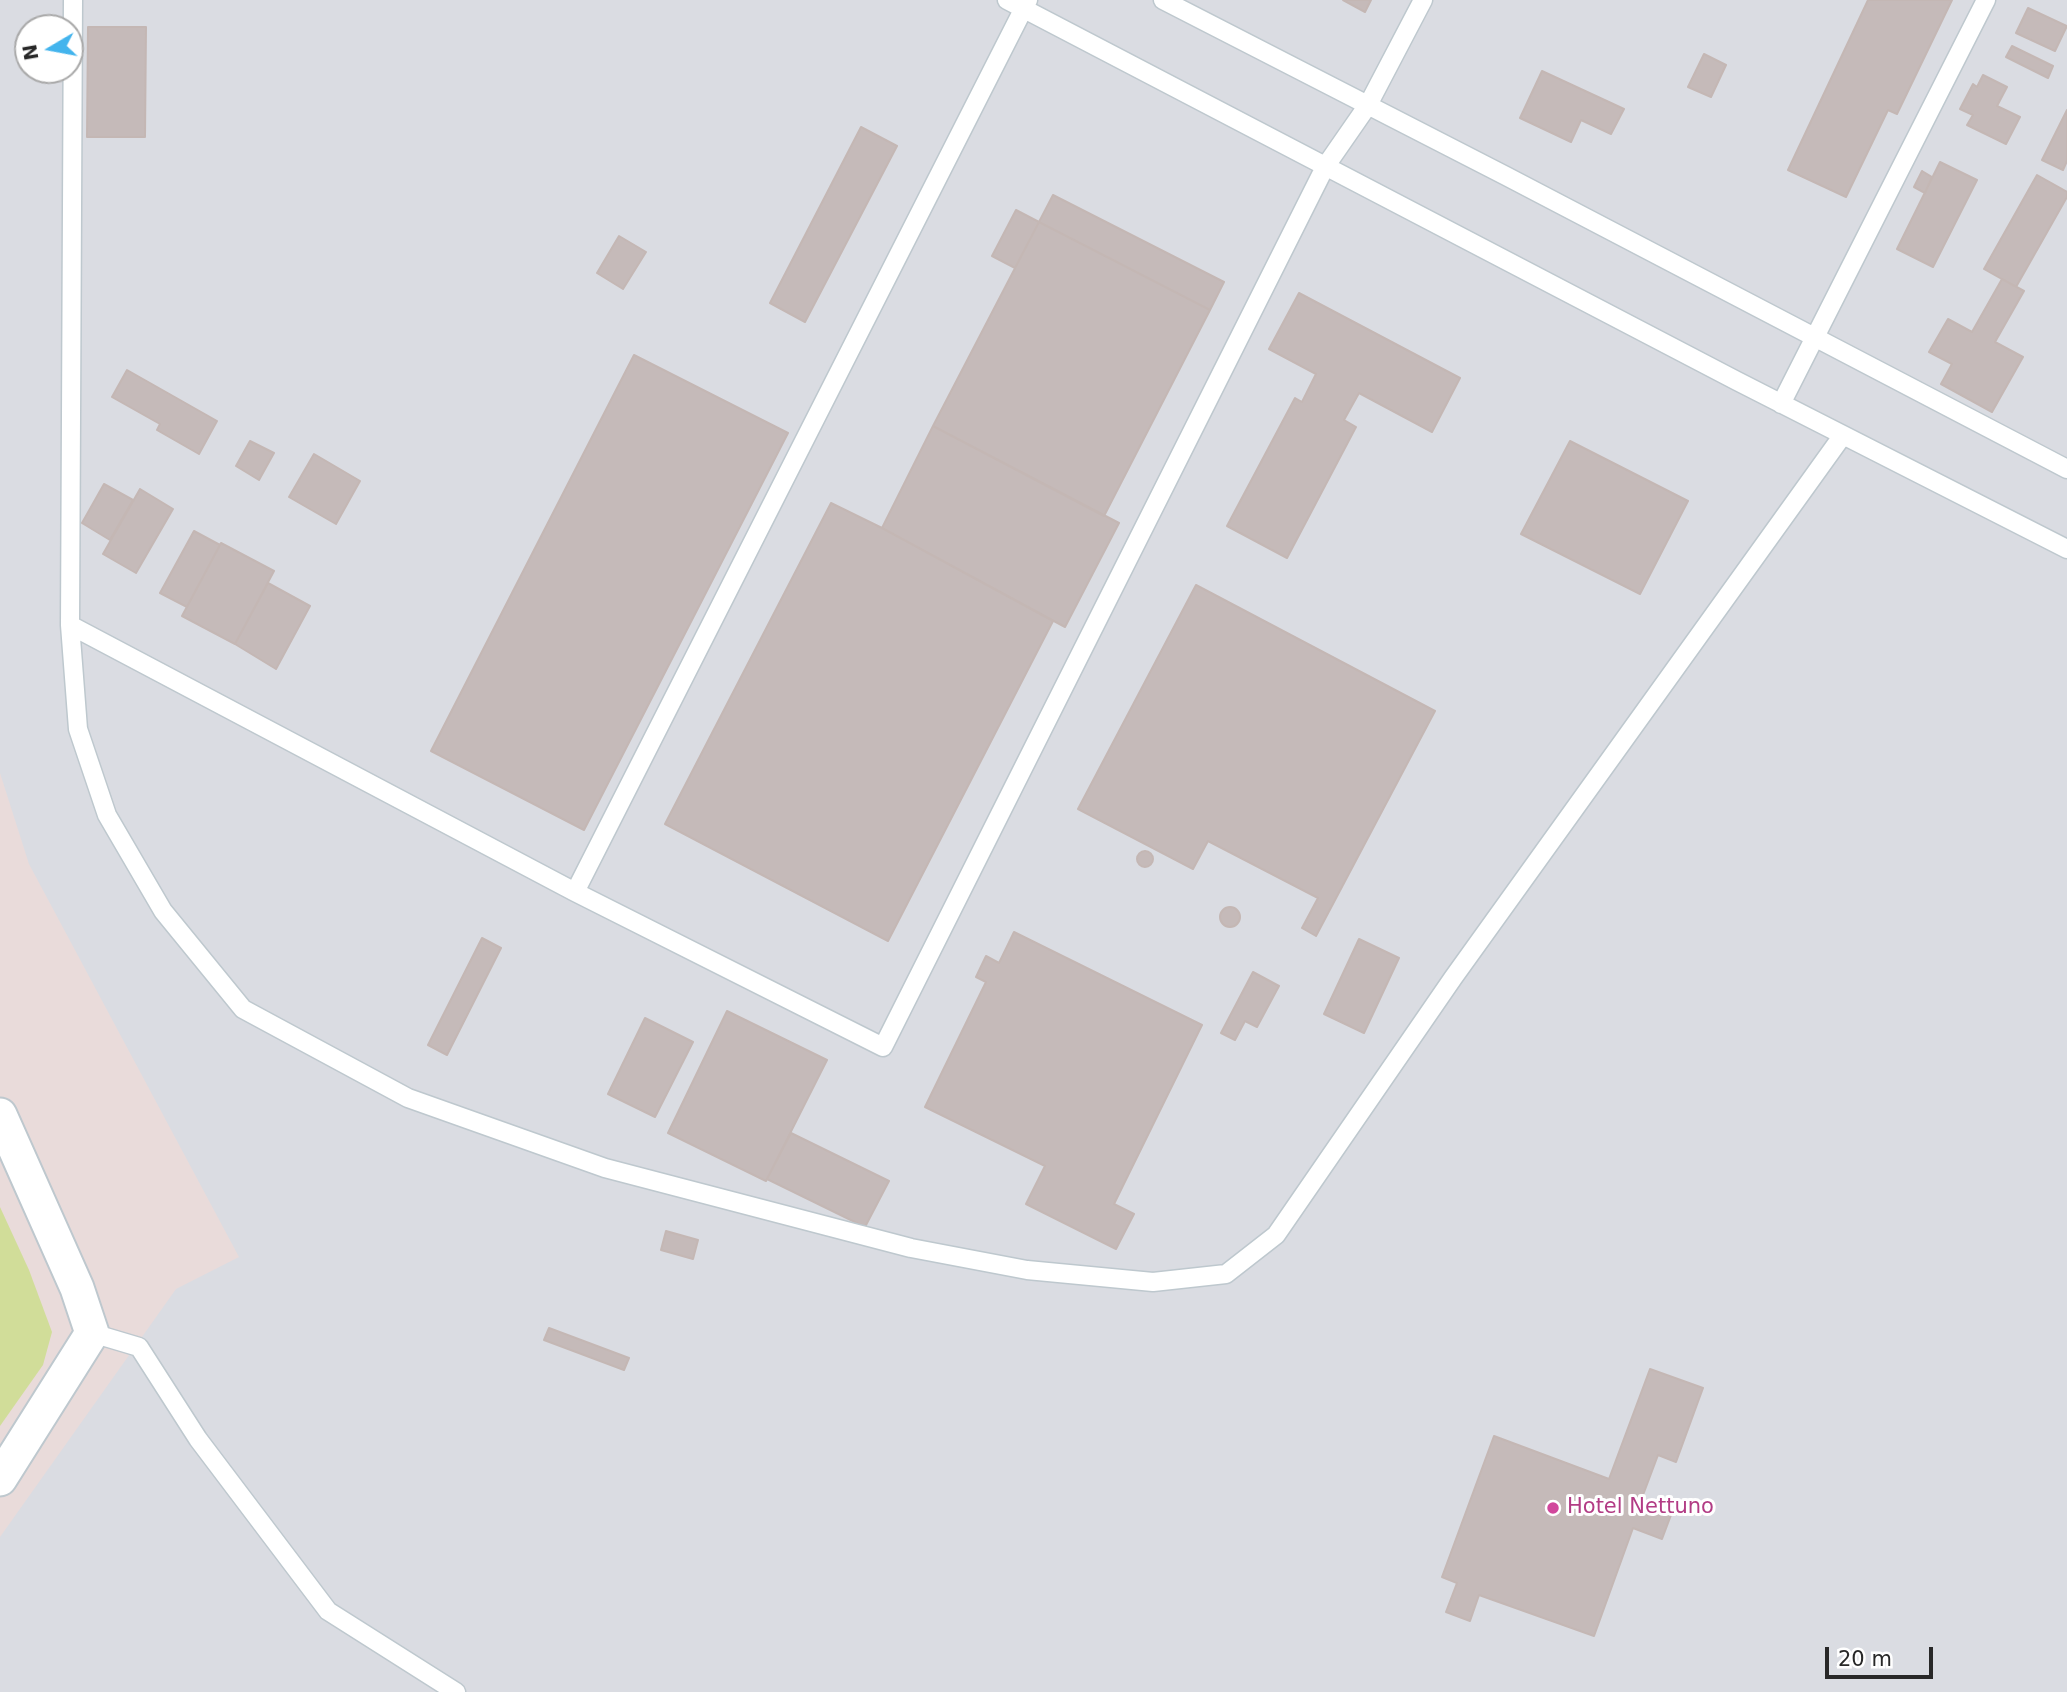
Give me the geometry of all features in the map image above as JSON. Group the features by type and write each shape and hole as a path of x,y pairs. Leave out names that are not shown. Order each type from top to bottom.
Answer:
{"street":[{"path":"0,1115 77,1288 92,1333 0,1479"}],"lane":[{"path":"73,0 70,625 78,729 107,815 163,911 243,1009 408,1098 606,1168 911,1248 1027,1270 1153,1282 1226,1274 1276,1235 1453,978 1843,435"},
{"path":"1163,0 2067,469"},
{"path":"70,625 575,892 883,1047 1325,167 1368,105 1423,0"},
{"path":"1781,404 1986,0"},
{"path":"575,892 1019,3 1325,167 2067,549"},
{"path":"92,1333 139,1347 198,1439 328,1611 456,1692"}],"shaded area":[{"path":"0,0 2067,0 2067,1692 0,1692 0,1537 176,1289 239,1257 29,864 0,773"}],"green space":[{"path":"0,1207 29,1270 52,1332 43,1365 0,1426"}],"building":[{"path":"1343,0 1371,0 1365,12"},
{"path":"1868,0 1952,0 1897,114 1888,110 1846,197 1788,170"},
{"path":"2028,8 2067,26 2055,51 2016,33"},
{"path":"88,27 146,27 145,137 87,137"},
{"path":"2012,46 2053,66 2048,78 2006,57"},
{"path":"1704,54 1726,65 1711,97 1688,87"},
{"path":"1542,71 1624,109 1611,134 1581,120 1571,142 1520,118"},
{"path":"1983,75 2007,87 1997,106 2020,117 2006,144 1967,125 1973,115 1960,109 1973,84 1977,87"},
{"path":"2067,110 2067,161 2063,170 2042,160"},
{"path":"861,127 897,146 805,322 770,303"},
{"path":"1940,162 1977,180 1933,267 1897,249"},
{"path":"1922,171 1932,177 1925,193 1914,187"},
{"path":"2037,175 2067,192 2067,197 2016,287 1984,269"},
{"path":"1053,195 1224,282 1210,310 1039,222"},
{"path":"1016,210 1039,222 1015,268 992,256"},
{"path":"1039,222 1210,310 1104,516 933,426"},
{"path":"619,236 646,252 623,289 597,273"},
{"path":"2002,279 2024,291 1995,342 2023,357 1992,412 1941,384 1952,364 1929,352 1948,319 1972,332"},
{"path":"1299,293 1460,378 1432,432 1359,393 1344,420 1356,427 1287,558 1227,526 1295,398 1302,402 1316,374 1269,349"},
{"path":"634,355 788,433 584,830 431,751"},
{"path":"127,370 217,421 199,454 157,430 160,424 112,397"},
{"path":"933,426 1119,523 1065,627 882,528"},
{"path":"250,441 274,453 259,480 236,466"},
{"path":"1570,441 1688,501 1640,594 1521,534"},
{"path":"314,454 360,481 336,524 289,497"},
{"path":"104,484 133,500 110,540 82,523"},
{"path":"140,489 173,509 136,573 103,554"},
{"path":"831,503 1053,621 888,941 665,824"},
{"path":"194,531 220,545 187,607 160,593"},
{"path":"221,543 274,571 235,644 182,616"},
{"path":"268,583 310,606 276,669 235,644"},
{"path":"1196,585 1435,711 1316,936 1302,928 1318,898 1208,841 1193,869 1078,809"},
{"path":"1142,851 1148,851 1153,859 1151,865 1142,867 1137,862 1137,856"},
{"path":"1230,907 1237,910 1240,917 1237,924 1230,927 1223,924 1220,917 1223,910"},
{"path":"1014,932 1202,1025 1114,1204 1134,1214 1116,1249 1026,1204 1045,1166 925,1107 986,982 976,977 986,956 999,963"},
{"path":"482,938 501,948 447,1055 428,1045"},
{"path":"1359,939 1399,958 1364,1033 1324,1014"},
{"path":"1253,972 1279,986 1257,1027 1245,1021 1235,1040 1221,1033"},
{"path":"727,1011 827,1060 766,1181 668,1133"},
{"path":"645,1018 693,1042 655,1117 608,1094"},
{"path":"791,1133 889,1181 865,1227 767,1179"},
{"path":"666,1231 698,1240 693,1259 661,1250"},
{"path":"549,1328 629,1358 624,1370 544,1340"},
{"path":"1650,1369 1703,1388 1676,1462 1658,1455 1640,1503 1671,1515 1662,1539 1633,1528 1594,1636 1479,1595 1470,1621 1446,1612 1457,1583 1442,1577 1494,1436 1609,1479"}],"place":[{"name":"Hotel Nettuno","path":"1553,1508"}]}
